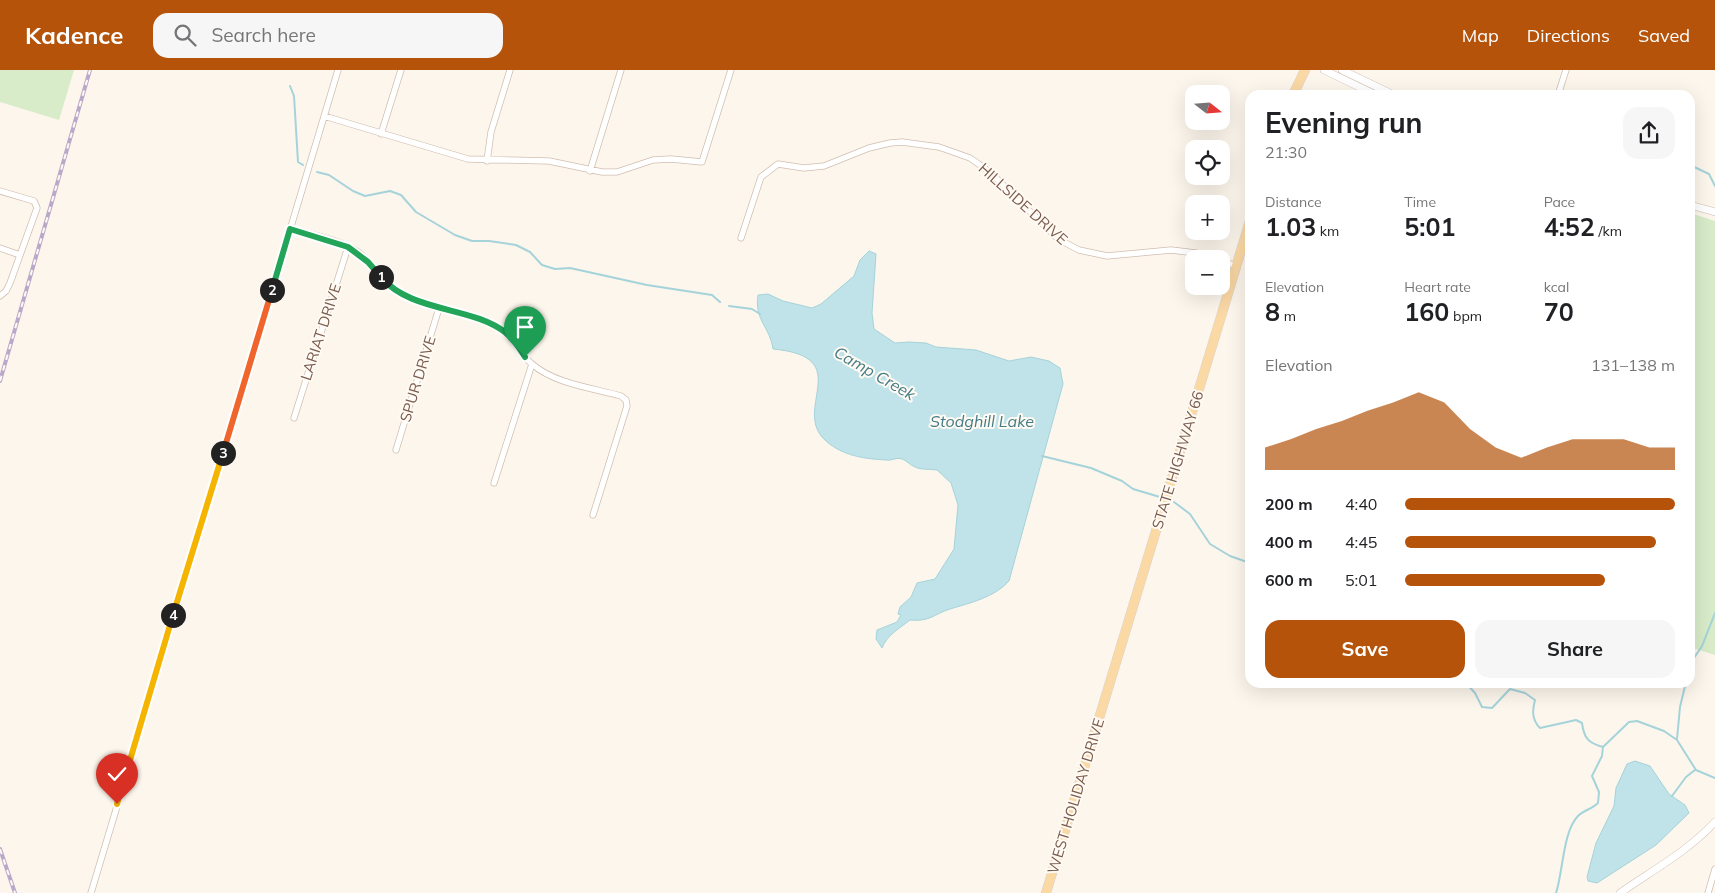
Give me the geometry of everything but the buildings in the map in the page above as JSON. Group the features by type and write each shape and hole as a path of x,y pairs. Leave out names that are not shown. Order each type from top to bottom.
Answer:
{"main road":[{"path":"1295,90 1305,70"},
{"name":"STATE HIGHWAY 66","path":"1106,698 1245,237"},
{"name":"WEST HOLIDAY DRIVE","path":"1046,893 1106,698"}],"street":[{"path":"92,893 338,70"},
{"path":"381,134 401,70"},
{"path":"487,161 491,132 510,70"},
{"path":"590,171 621,70"},
{"path":"324,116 452,156 487,161 549,161 590,171 617,172 653,160 671,159 702,162 730,70"},
{"path":"1324,70 1366,90"},
{"path":"1342,70 1384,90"},
{"path":"1560,90 1566,70"},
{"name":"HILLSIDE DRIVE","path":"741,238 761,177 778,164 804,168 824,166 869,148 902,142 938,147 970,158 990,172 1058,239 1079,250 1107,256 1171,250 1185,252"},
{"path":"0,191 37,203 36,214 10,283 6,292 0,296"},
{"path":"1695,206 1715,212"},
{"path":"290,229 348,247 368,262 386,284 396,292 439,308 492,324 506,333 532,364 555,377 621,396 626,400 627,406 593,515"},
{"name":"LARIAT DRIVE","path":"294,418 348,247"},
{"path":"0,248 20,255"},
{"path":"1230,264 1236,266"},
{"name":"SPUR DRIVE","path":"396,450 439,308"},
{"path":"494,483 532,364"},
{"path":"1620,893 1697,841 1715,822"},
{"path":"1708,893 1715,869"}],"green space":[{"path":"0,70 74,70 59,120 0,102"},
{"path":"1695,215 1715,221 1715,655 1695,649"}],"water":[{"name":"Stodghill Lake","path":"869,251 876,254 872,313 874,329 895,343 926,343 936,347 976,350 1009,361 1031,357 1049,361 1060,368 1063,384 1009,581 997,591 982,599 927,619 910,620 890,636 882,648 876,639 877,630 897,622 901,615 898,614 900,607 911,597 917,583 935,579 954,549 958,505 951,483 937,470 917,468 900,459 871,459 855,456 840,450 826,441 817,428 814,415 818,373 812,362 798,354 773,349 769,335 760,317 757,304 758,295 768,294 783,301 812,308 821,304 854,276 860,260"},
{"path":"1635,761 1650,766 1669,794 1685,805 1689,813 1656,845 1597,883 1588,881 1587,877 1596,843 1614,806 1616,788 1627,764"}],"waterway":[{"name":"Camp Creek","path":"290,86 294,96 298,162 303,165"},
{"path":"1695,167 1709,174 1715,186"},
{"name":"Camp Creek","path":"317,172 329,175 353,191 365,196 390,191 401,195 416,212 455,235 472,241 489,241 516,245 530,252 542,265 555,269 570,268 647,285 712,295 720,302"},
{"name":"Camp Creek","path":"729,306 752,309 760,314"},
{"name":"Camp Creek","path":"1042,456 1091,468 1122,481 1133,489 1160,497"},
{"name":"Camp Creek","path":"1174,502 1190,514 1210,544 1230,556 1245,561"},
{"path":"1695,656 1702,646 1715,613"},
{"name":"Camp Creek","path":"1470,688 1482,707 1492,708 1510,689 1525,693 1535,700 1533,715 1535,722 1540,728 1576,720 1582,723 1584,733 1590,742 1603,747 1629,722 1637,721 1664,731 1677,740 1696,770 1715,778"},
{"path":"1677,739 1680,707 1685,688"},
{"path":"1556,893 1569,831 1580,814 1598,803 1599,792 1592,776 1602,756 1603,747"},
{"path":"1672,796 1686,777 1695,770"}],"railway":[{"path":"0,381 90,70"},
{"path":"0,849 15,893"}],"route":[{"path":"117,804 290,229 341,244 359,253 386,284 396,292 412,299 492,324 506,333 525,357"}]}
